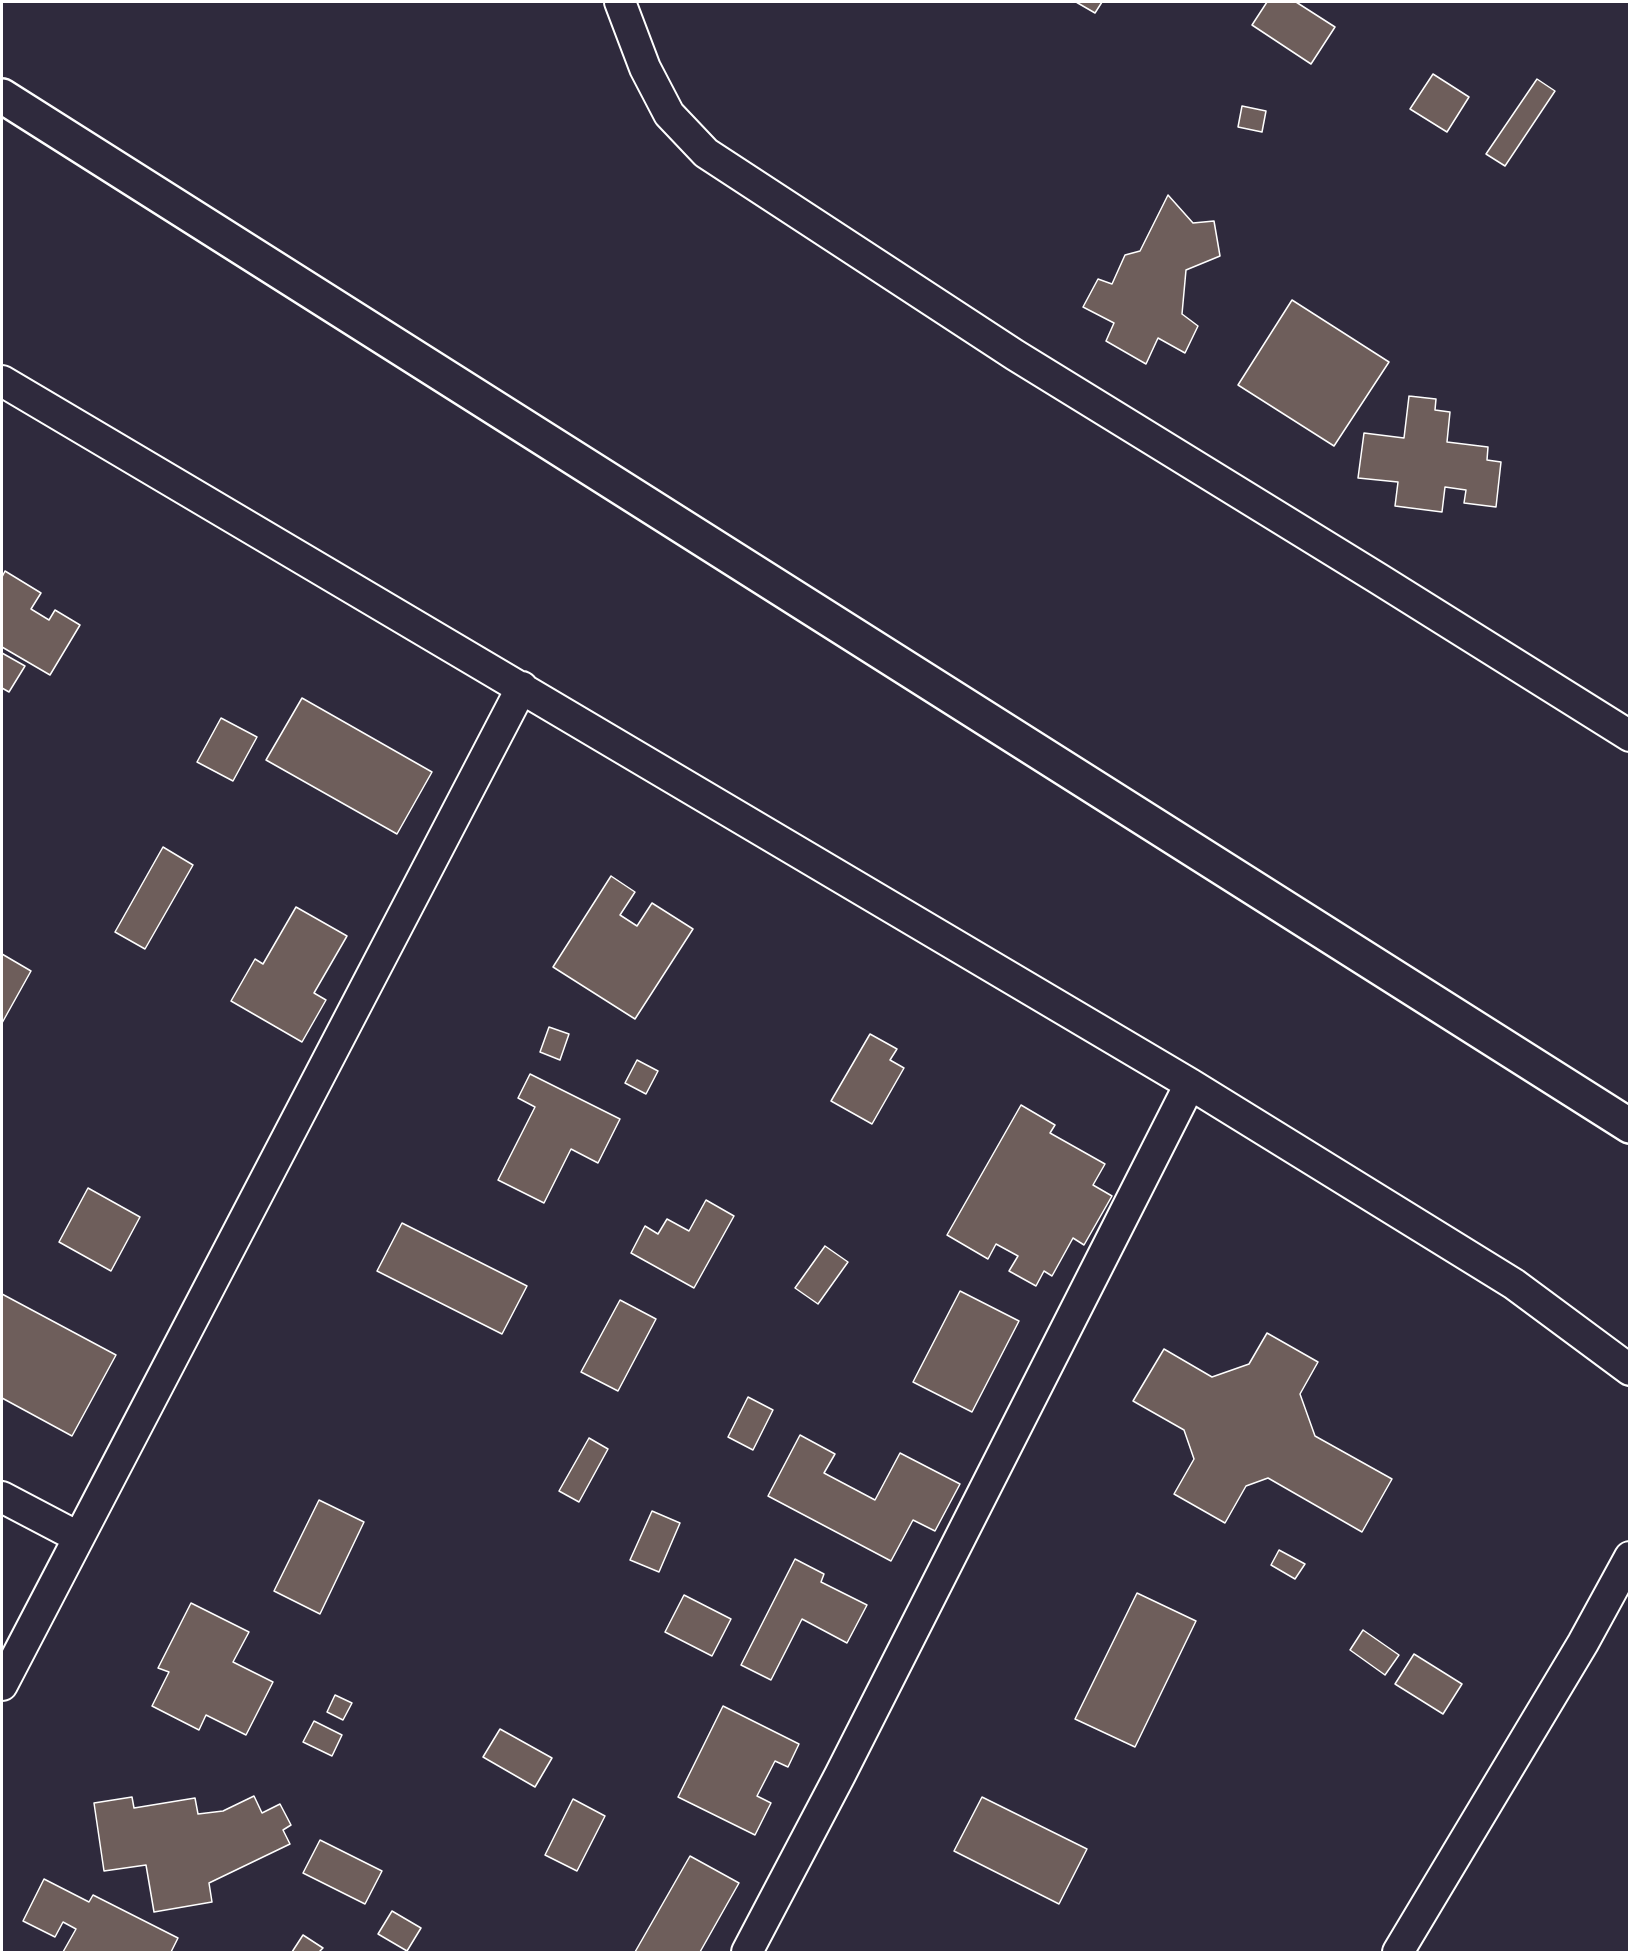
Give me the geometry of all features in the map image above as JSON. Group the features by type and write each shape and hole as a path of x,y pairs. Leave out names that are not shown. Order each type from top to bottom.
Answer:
{"street":[{"path":"620,2 645,68 669,114 706,153 1015,355 1629,736"},
{"path":"2,96 1629,1126"},
{"path":"2,381 1190,1084 1514,1284 1629,1370"},
{"path":"2,1685 522,687"},
{"path":"747,1953 840,1775 1190,1084"},
{"path":"2,1497 78,1537"},
{"path":"1398,1953 1583,1643 1629,1557"}],"building":[{"path":"1076,2 1102,2 1095,13"},
{"path":"1267,2 1296,2 1335,27 1311,64 1252,25"},
{"path":"1433,74 1469,97 1447,132 1410,109"},
{"path":"1537,79 1555,91 1505,166 1486,154"},
{"path":"1242,106 1266,111 1262,132 1238,127"},
{"path":"1168,195 1193,223 1214,221 1220,256 1186,270 1182,314 1198,326 1185,353 1158,338 1146,364 1106,341 1114,323 1083,307 1098,279 1112,284 1125,255 1140,251"},
{"path":"1292,300 1389,362 1334,446 1238,385"},
{"path":"1409,396 1436,399 1435,410 1450,412 1447,442 1488,447 1487,460 1501,462 1496,507 1464,503 1466,490 1445,487 1442,512 1395,506 1398,482 1358,478 1364,433 1404,438"},
{"path":"5,571 41,593 31,609 49,620 55,610 80,625 50,675 2,647 2,577"},
{"path":"2,653 25,666 9,692 2,688"},
{"path":"302,698 432,772 397,834 266,760"},
{"path":"221,718 257,737 233,781 197,762"},
{"path":"163,847 193,865 145,949 115,932"},
{"path":"611,876 635,892 620,915 637,926 652,903 693,929 635,1019 553,967"},
{"path":"296,907 347,936 314,993 326,1000 302,1042 231,1001 255,959 263,964"},
{"path":"2,954 31,971 2,1023"},
{"path":"549,1027 569,1034 560,1060 540,1052"},
{"path":"870,1034 897,1049 890,1060 904,1068 872,1124 831,1101"},
{"path":"637,1060 658,1071 646,1094 625,1083"},
{"path":"530,1074 620,1119 598,1163 571,1149 544,1203 498,1180 535,1107 518,1098"},
{"path":"1021,1105 1055,1125 1050,1133 1105,1164 1093,1185 1112,1196 1084,1245 1073,1238 1052,1276 1044,1271 1036,1286 1009,1271 1018,1256 996,1244 988,1259 947,1235"},
{"path":"88,1188 140,1217 111,1271 59,1242"},
{"path":"706,1200 734,1216 694,1288 631,1253 645,1226 658,1234 667,1219 689,1231"},
{"path":"402,1223 527,1286 502,1334 377,1271"},
{"path":"825,1246 848,1262 818,1304 795,1288"},
{"path":"960,1291 1019,1321 972,1412 913,1382"},
{"path":"2,1294 116,1355 72,1436 2,1398"},
{"path":"620,1300 656,1319 618,1391 581,1372"},
{"path":"1267,1333 1318,1362 1300,1394 1315,1436 1392,1479 1362,1532 1268,1478 1246,1486 1225,1523 1174,1494 1194,1459 1184,1430 1133,1401 1164,1349 1212,1377 1249,1364"},
{"path":"748,1397 773,1410 753,1450 728,1437"},
{"path":"800,1435 835,1454 824,1473 875,1500 900,1453 960,1484 935,1531 913,1520 891,1561 768,1496"},
{"path":"589,1438 608,1449 579,1502 559,1491"},
{"path":"319,1500 364,1522 320,1614 274,1591"},
{"path":"652,1511 680,1523 659,1572 630,1560"},
{"path":"1279,1550 1305,1564 1295,1579 1271,1565"},
{"path":"795,1559 824,1574 821,1582 867,1605 847,1643 802,1619 771,1680 741,1665"},
{"path":"1137,1593 1196,1621 1135,1747 1075,1719"},
{"path":"684,1595 731,1619 712,1656 665,1632"},
{"path":"191,1603 249,1632 233,1662 273,1682 246,1735 206,1715 199,1730 152,1706 169,1672 158,1668"},
{"path":"1363,1630 1399,1655 1385,1675 1350,1650"},
{"path":"1414,1654 1462,1684 1443,1714 1395,1684"},
{"path":"335,1695 352,1703 343,1720 327,1712"},
{"path":"723,1706 799,1744 788,1767 775,1761 757,1796 771,1803 755,1835 678,1797"},
{"path":"314,1721 342,1735 332,1756 303,1742"},
{"path":"500,1729 552,1758 535,1787 483,1757"},
{"path":"254,1796 262,1813 280,1804 291,1825 283,1830 290,1844 209,1883 212,1902 154,1912 146,1865 104,1871 94,1803 132,1797 134,1808 195,1798 198,1814 223,1811"},
{"path":"982,1797 1087,1849 1059,1904 954,1851"},
{"path":"573,1799 605,1816 577,1871 545,1855"},
{"path":"320,1840 382,1871 365,1904 303,1873"},
{"path":"690,1856 739,1883 700,1952 635,1952"},
{"path":"44,1879 89,1902 93,1895 178,1938 171,1952 63,1952 76,1929 63,1922 55,1937 23,1921"},
{"path":"392,1911 421,1928 407,1951 378,1934"},
{"path":"303,1935 323,1948 319,1952 292,1952"}]}
